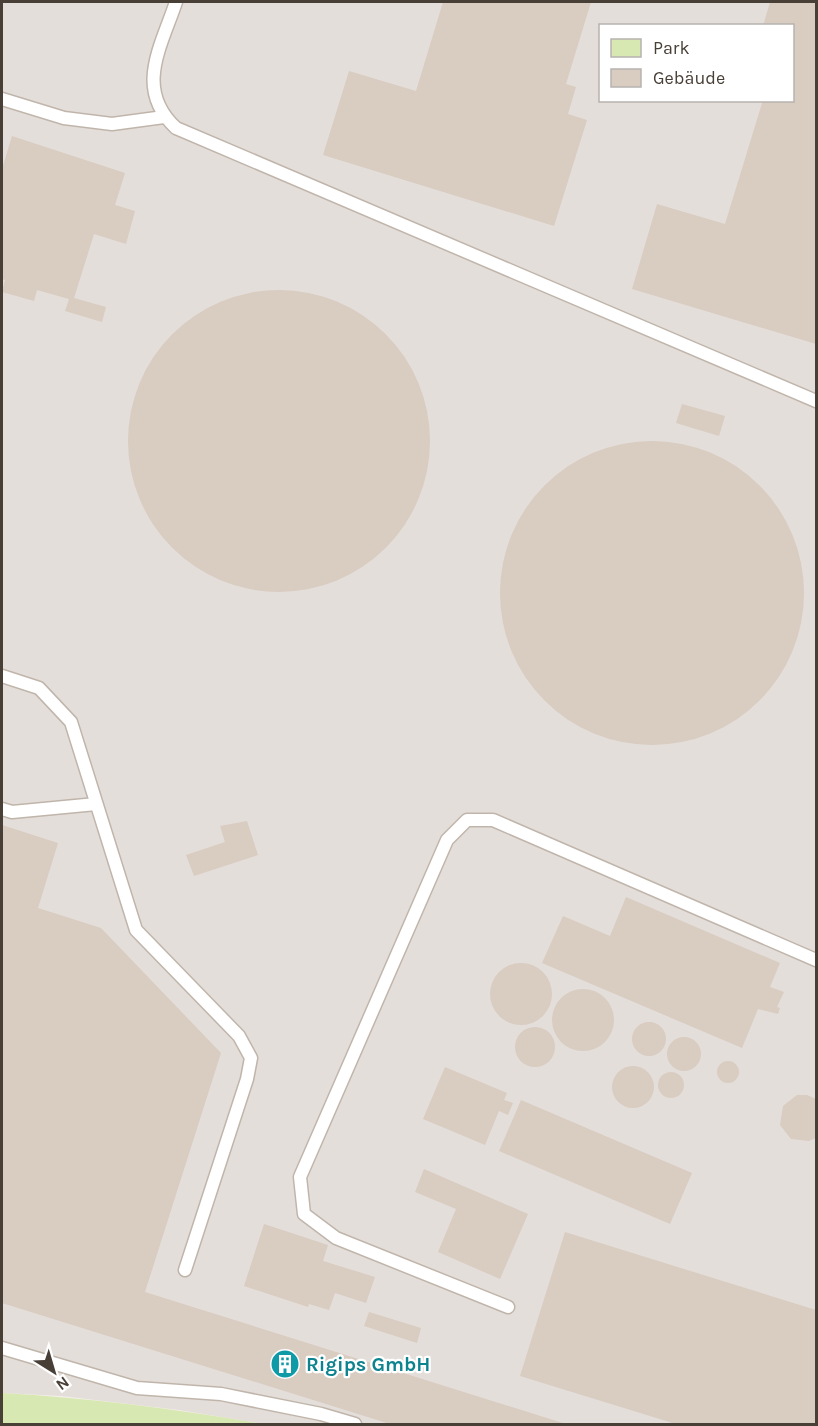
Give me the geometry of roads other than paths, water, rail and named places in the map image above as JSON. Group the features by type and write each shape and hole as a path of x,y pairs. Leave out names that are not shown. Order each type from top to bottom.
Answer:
{"lane":[{"path":"176,2 152,75 155,99 164,117 176,128 816,401"},
{"path":"2,99 64,118 112,124 164,117"},
{"path":"2,676 39,688 71,722 136,930 239,1036 250,1058 248,1079 185,1270"},
{"path":"2,809 12,812 96,804"},
{"path":"508,1308 336,1238 304,1214 300,1177 447,840 467,820 493,820 816,960"},
{"path":"2,1348 137,1388 221,1394 321,1414 355,1425"}],"place":[{"name":"Rigips GmbH","path":"285,1364"}]}
